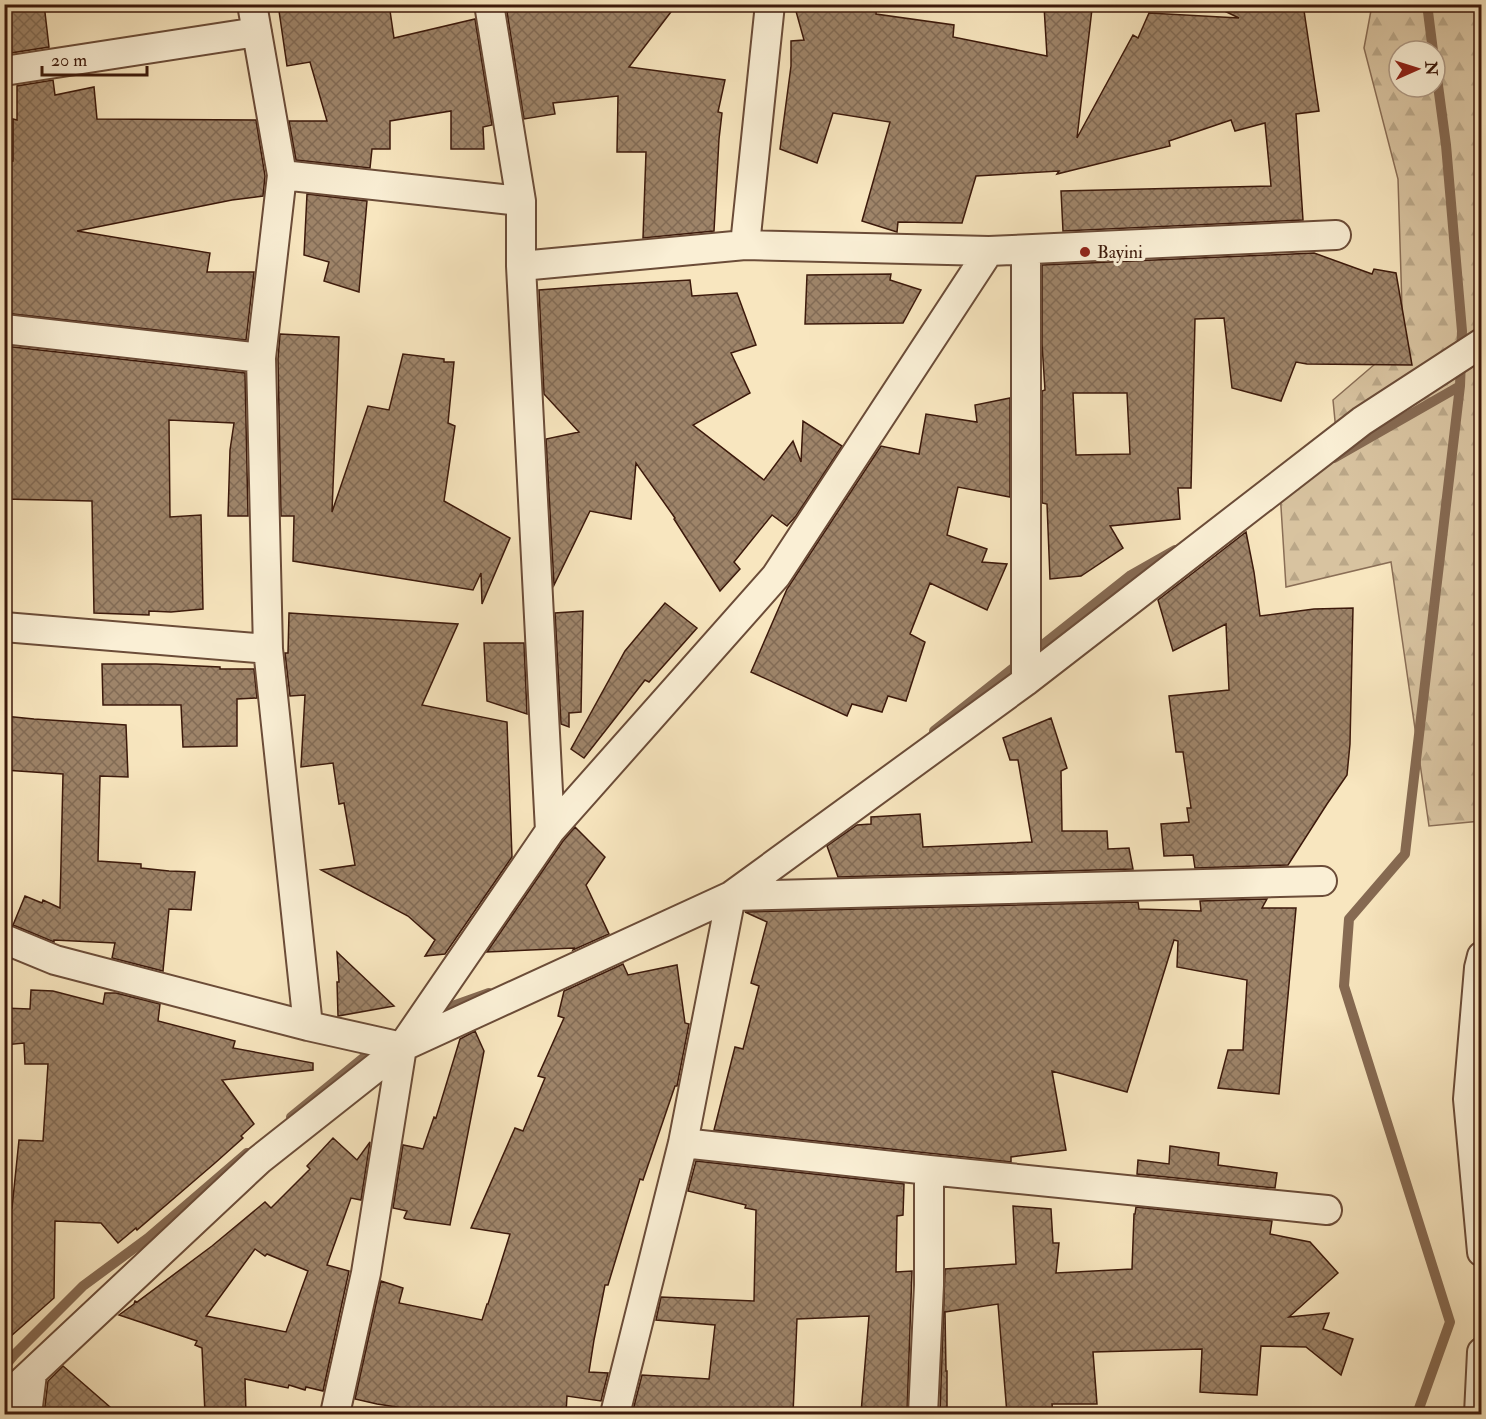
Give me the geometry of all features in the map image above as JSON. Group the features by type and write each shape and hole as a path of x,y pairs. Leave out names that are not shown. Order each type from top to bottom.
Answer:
{"street":[{"path":"252,4 282,175 261,358 268,648 308,1026"},
{"path":"489,4 521,201 521,266 550,831"},
{"path":"746,245 770,4"},
{"path":"4,71 257,32"},
{"path":"282,175 521,201"},
{"path":"521,266 746,245 989,251 1336,235"},
{"path":"1026,250 1026,681"},
{"path":"335,1414 366,1273 402,1047 550,831 776,576 989,251"},
{"path":"4,329 261,358"},
{"path":"4,1400 259,1160 402,1047 731,896 1026,681 1362,421 1482,343"},
{"path":"4,627 268,648"},
{"path":"731,896 1322,881"},
{"path":"615,1414 682,1143 731,896"},
{"path":"4,939 55,960 308,1026 402,1047"},
{"path":"1482,956 1479,968 1475,1098 1482,1252"},
{"path":"682,1143 1328,1210"},
{"path":"923,1414 929,1285 929,1170"},
{"path":"1479,1414 1482,1352"},
{"path":"27,1414 32,1374"}],"green space":[{"path":"1372,5 1481,5 1481,821 1429,826 1391,562 1286,587 1280,491 1338,452 1333,400 1403,340 1398,179 1364,48"}],"building":[{"path":"4,4 44,4 49,47 4,54"},
{"path":"278,4 389,4 394,38 475,19 492,125 483,127 484,149 451,149 451,111 390,121 390,149 372,149 370,168 296,160 289,121 327,121 310,62 287,66"},
{"path":"512,4 677,4 629,67 725,80 718,112 722,113 714,231 643,238 646,152 617,152 618,96 553,103 555,114 524,119 507,12 513,10"},
{"path":"794,4 877,4 876,14 954,25 953,37 1047,56 1044,6 1092,9 1077,138 1133,35 1138,38 1149,13 1239,18 1210,4 1303,4 1319,111 1296,114 1303,220 1063,231 1061,191 1271,186 1265,123 1235,131 1231,120 1169,141 1170,146 1057,174 1059,171 976,176 962,223 898,222 897,232 862,221 890,122 833,113 817,163 780,149 791,66 791,41 804,40"},
{"path":"53,80 55,95 94,87 97,119 256,120 265,176 263,196 232,200 77,231 210,253 207,272 254,272 246,340 4,313 4,203 8,203 9,161 13,161 13,119 17,120 17,86"},
{"path":"307,194 367,201 359,292 324,281 329,262 304,255"},
{"path":"1314,253 1372,274 1374,269 1396,273 1412,365 1296,362 1281,401 1232,388 1224,318 1195,319 1191,488 1178,488 1180,519 1110,526 1123,548 1081,576 1050,579 1047,504 1042,503 1042,391 1045,390 1042,344 1042,265","holes":["1073,393 1127,393 1130,454 1076,455"]},
{"path":"891,274 890,280 921,290 903,323 805,324 807,275"},
{"path":"690,280 692,296 737,293 756,345 731,353 750,393 693,425 764,480 793,441 801,462 803,421 842,446 796,516 787,526 772,515 734,562 740,569 720,591 675,518 636,463 631,519 590,511 554,585 546,439 579,432 544,394 539,290"},
{"path":"280,334 339,337 332,512 368,406 389,410 403,354 454,362 448,423 455,426 444,501 510,538 482,604 481,573 473,590 293,561 294,516 281,516 278,359"},
{"path":"4,346 245,373 248,516 228,516 230,450 234,423 169,420 170,517 201,515 203,609 171,612 149,611 149,615 94,613 92,501 4,499"},
{"path":"1010,398 1010,497 958,487 947,535 987,549 982,562 1007,564 987,610 930,583 910,634 925,642 906,701 888,696 882,712 852,704 847,716 751,672 787,589 881,446 919,454 926,414 977,422 975,405"},
{"path":"1246,532 1260,616 1314,609 1353,608 1350,744 1347,775 1288,865 1195,868 1193,855 1164,856 1161,824 1189,822 1187,808 1191,808 1183,752 1176,752 1169,696 1229,690 1226,624 1173,651 1158,600"},
{"path":"665,603 697,628 649,682 645,680 584,758 571,749 625,651"},
{"path":"583,611 581,712 569,713 569,727 561,724 555,613"},
{"path":"289,613 458,624 422,705 507,722 512,857 445,954 425,956 435,940 408,916 321,870 355,865 344,803 339,804 333,763 301,767 305,695 290,696 285,653 288,653"},
{"path":"484,643 524,643 527,714 487,701"},
{"path":"102,664 254,669 257,698 237,699 237,746 183,747 181,705 103,705"},
{"path":"4,716 126,725 128,777 100,776 98,861 141,864 141,868 195,872 191,910 169,909 163,971 112,958 115,943 54,940 54,942 13,925 25,896 42,903 43,900 60,908 63,774 4,770"},
{"path":"1051,718 1067,768 1061,771 1062,831 1107,831 1108,849 1129,848 1133,869 838,877 827,846 857,825 871,824 871,817 920,814 923,847 1032,842 1018,760 1010,760 1003,738"},
{"path":"575,827 605,857 586,885 609,934 573,950 574,948 487,952 563,841"},
{"path":"1267,899 1262,908 1296,908 1279,1094 1218,1088 1228,1050 1243,1050 1247,980 1177,967 1178,941 1174,940 1127,1092 1052,1071 1066,1150 1011,1157 1011,1162 714,1130 735,1047 743,1049 759,986 751,983 767,922 745,912 1138,902 1139,909 1201,911 1200,901"},
{"path":"337,952 394,1006 338,1016"},
{"path":"623,964 628,975 677,965 685,1023 689,1024 677,1086 675,1086 643,1180 640,1179 608,1285 605,1285 589,1372 608,1373 601,1401 567,1396 566,1414 442,1414 355,1399 381,1281 403,1288 399,1303 482,1320 510,1234 471,1228 515,1128 523,1131 545,1078 538,1076 564,1018 558,1016 564,991"},
{"path":"31,990 53,991 103,1004 105,993 116,993 160,1004 158,1021 235,1041 233,1048 313,1063 313,1070 222,1080 254,1124 241,1136 243,1138 215,1163 137,1230 136,1228 118,1243 101,1223 55,1221 54,1298 11,1336 4,1281 4,1208 12,1208 19,1140 43,1141 48,1064 25,1064 24,1043 4,1045 4,1008 30,1009"},
{"path":"475,1031 484,1051 450,1225 406,1219 404,1218 407,1211 393,1208 403,1145 423,1149 434,1117 436,1118 460,1039"},
{"path":"333,1138 357,1160 370,1142 361,1200 351,1198 327,1265 349,1271 323,1391 306,1387 305,1390 289,1385 288,1388 245,1379 246,1414 205,1414 202,1348 195,1345 197,1341 119,1315 212,1246 265,1202 271,1208 310,1169 307,1166","holes":["255,1249 265,1256 267,1254 308,1271 286,1332 206,1316"]},
{"path":"1170,1146 1219,1153 1218,1165 1277,1173 1275,1188 1137,1174 1138,1160 1169,1164"},
{"path":"696,1161 904,1184 903,1215 897,1216 896,1272 912,1271 907,1413 861,1413 869,1316 797,1319 793,1414 632,1414 642,1375 709,1379 715,1325 656,1320 661,1297 754,1301 756,1210 745,1208 746,1205 688,1191"},
{"path":"1013,1206 1051,1209 1053,1243 1059,1243 1056,1273 1132,1269 1136,1207 1272,1221 1270,1234 1310,1242 1338,1273 1289,1317 1329,1313 1323,1329 1353,1339 1341,1375 1306,1347 1261,1346 1257,1395 1200,1392 1202,1349 1093,1352 1097,1404 1052,1404 1053,1414 1007,1414 998,1304 945,1312 947,1413 940,1413 945,1269 1016,1264"},
{"path":"63,1366 118,1414 44,1414 48,1381"}],"waterway":[{"path":"1427,4 1431,39"},
{"path":"1417,1414 1450,1322 1344,986 1349,919 1405,854 1460,386 1462,331 1440,99"},
{"path":"1334,458 1460,386"},
{"path":"934,731 1131,575 1175,550"},
{"path":"433,1013 489,993"},
{"path":"291,1117 379,1045"},
{"path":"4,1367 83,1286 148,1238 247,1153"}],"place":[{"name":"Bayini","path":"1085,252"}]}
